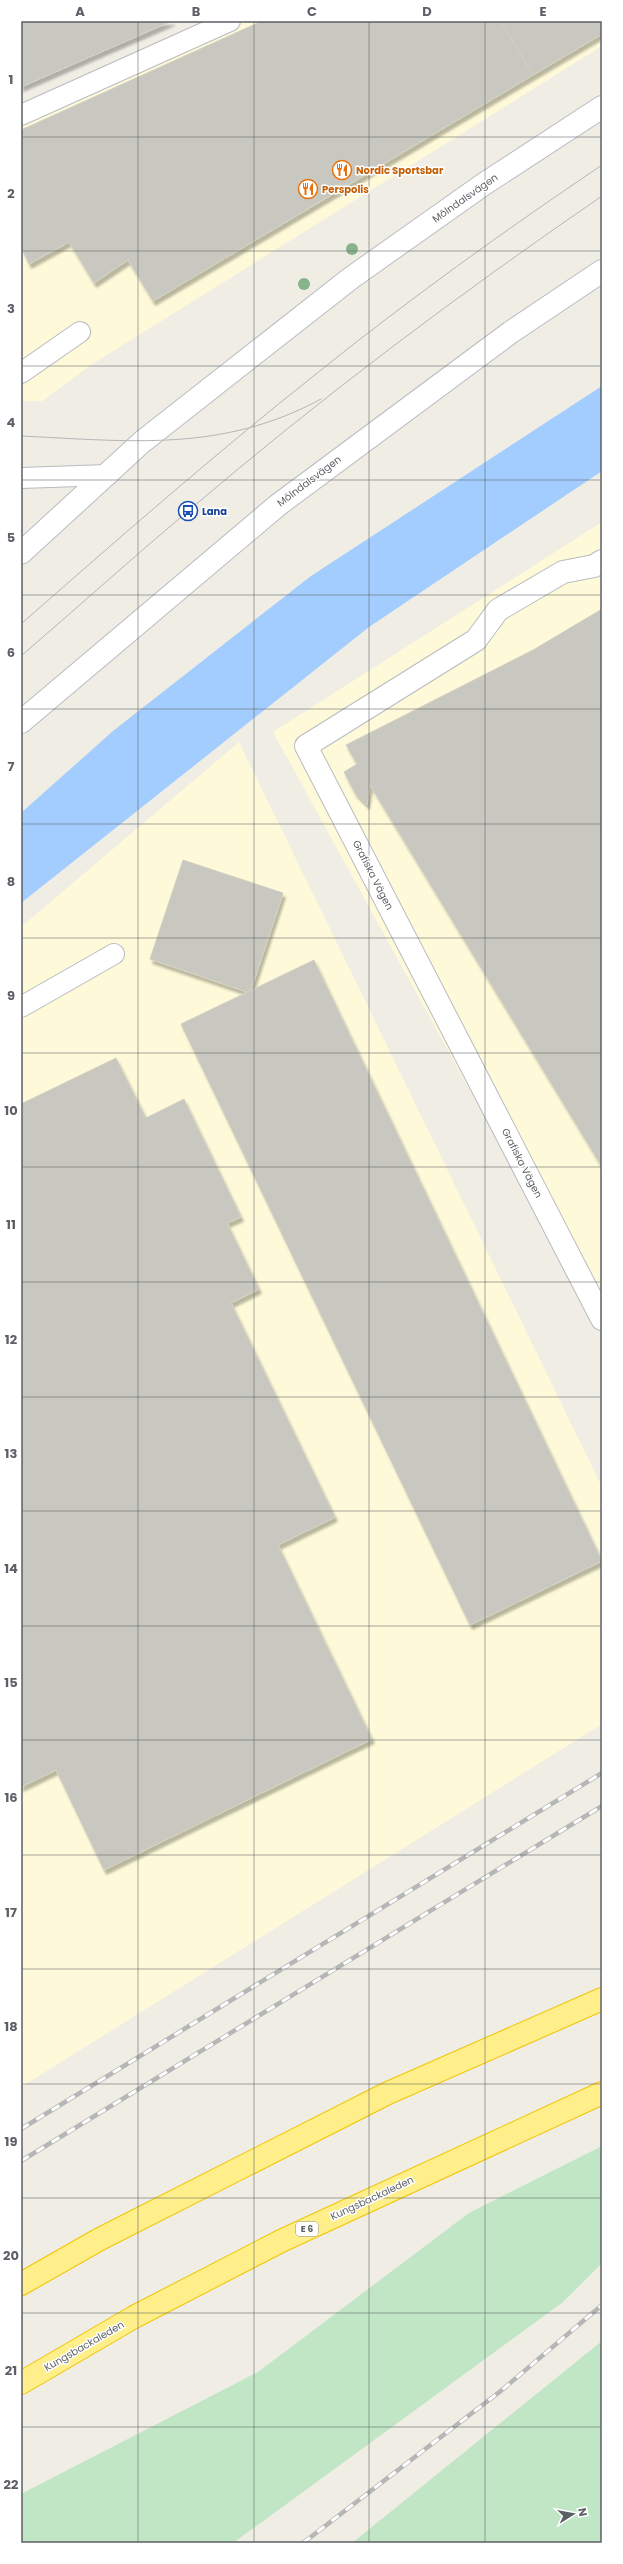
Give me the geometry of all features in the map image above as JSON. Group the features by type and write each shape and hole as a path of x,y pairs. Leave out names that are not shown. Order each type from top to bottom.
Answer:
{"highway":[{"path":"21,2284 120,2229 360,2107 602,1999"},
{"name":"Kungsbackaleden","path":"21,2383 134,2317 281,2241 602,2092"}],"main road":[{"name":"Mölndalsvägen","path":"21,553 142,442 351,278 484,184 602,107"},
{"name":"Mölndalsvägen","path":"26,717 278,505 511,332 602,271"},
{"name":"Grafiska Vägen","path":"602,561 594,566 564,572 498,610 476,640 306,746 602,1319"}],"lane":[{"path":"21,115 230,21"},
{"path":"21,373 80,332"},
{"path":"21,478 108,474"},
{"path":"21,1007 114,954"}],"shaded area":[{"path":"212,21 602,21 602,46 94,363 42,401 21,401 21,105"},
{"path":"602,522 602,1331 273,732"},
{"path":"239,742 602,1487 602,1724 21,2087 21,927"}],"green space":[{"path":"602,2146 602,2263 563,2302 233,2543 21,2543 21,2494 258,2372 469,2213"},
{"path":"602,2341 602,2543 352,2543"}],"water":[{"path":"602,386 602,471 369,627 21,903 21,813 113,731 311,576"}],"building":[{"path":"21,21 172,21 21,87"},
{"path":"262,21 501,21 533,75 153,301 128,260 94,283 69,242 29,264 21,247 21,130"},
{"path":"501,21 602,21 602,34 533,75"},
{"path":"602,609 602,1167 370,785 367,805 355,793 344,772 357,764 346,745 533,650"},
{"path":"183,860 283,893 250,993 150,959"},
{"path":"314,960 602,1561 470,1625 181,1024"},
{"path":"116,1058 146,1118 184,1099 241,1217 227,1223 259,1289 231,1303 335,1517 278,1545 372,1739 104,1870 56,1770 21,1787 21,1104"}],"tram line":[{"path":"21,624 204,466 278,404 351,346 457,266 602,165"},
{"path":"21,656 187,512 287,429 390,348 495,271 602,196"},
{"path":"21,436 137,441 174,440 211,436 248,428 284,416 321,399"}],"railway":[{"path":"21,2129 602,1773"},
{"path":"21,2161 602,1806"},
{"path":"303,2543 502,2390 602,2305"}],"place":[{"name":"Nordic Sportsbar","path":"342,170"},
{"name":"Perspolis","path":"308,189"},
{"name":"Lana","path":"188,511"}]}
